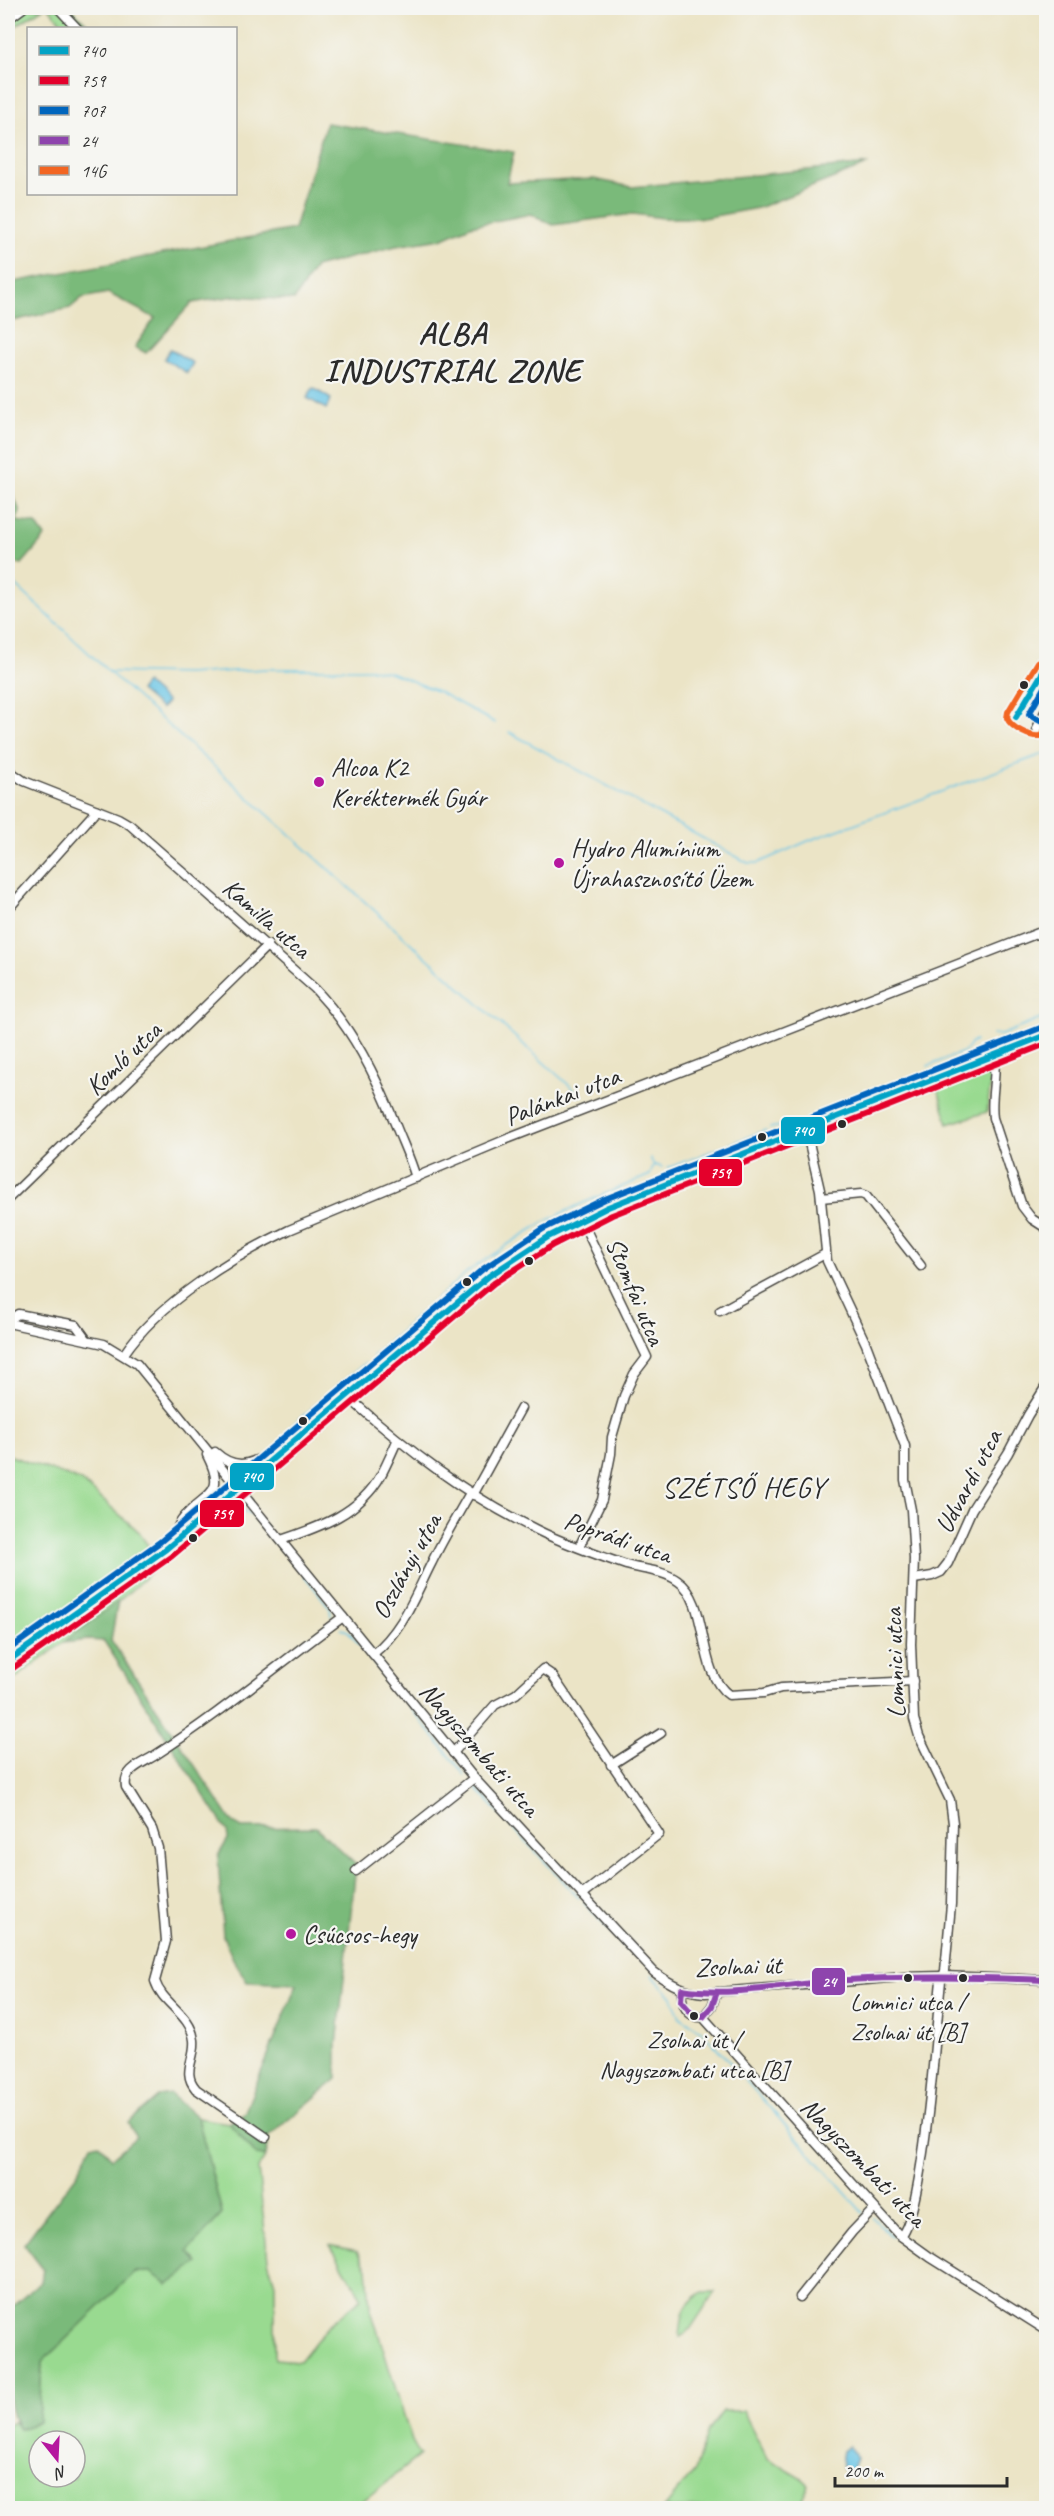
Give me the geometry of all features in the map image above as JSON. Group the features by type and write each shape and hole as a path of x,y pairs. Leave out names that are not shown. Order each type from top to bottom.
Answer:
{"main road":[{"path":"8,1661 168,1547 489,1276 532,1246 581,1219 1047,1035"}],"street":[{"path":"8,19 23,8"},
{"path":"58,8 76,27"},
{"path":"1047,710 1037,728 1047,733"},
{"name":"Kamilla utca","path":"8,770 24,781 118,818 140,833 268,945 320,994 349,1029 377,1080 416,1178"},
{"path":"8,909 97,810"},
{"name":"Palánkai utca","path":"124,1354 141,1331 158,1315 199,1284 255,1248 300,1225 507,1140 1047,930"},
{"name":"Komló utca","path":"8,1199 268,945"},
{"path":"994,1056 991,1104 993,1118 1022,1206 1032,1219 1047,1227"},
{"name":"Lomnici utca","path":"807,1130 821,1198 825,1254 835,1282 866,1344 903,1439 905,1480 912,1524 914,1579 911,1644 916,1726 950,1800 952,1815 951,1904 943,1976 915,2196 910,2222 901,2236"},
{"path":"821,1198 861,1194 866,1196 921,1266"},
{"name":"Stomfai utca","path":"579,1547 602,1500 612,1437 624,1396 634,1374 647,1357 581,1219"},
{"path":"720,1311 825,1254"},
{"path":"8,1322 104,1344 124,1354 142,1369 200,1441 222,1459 239,1465 251,1462 296,1440"},
{"name":"Udvardi utca","path":"914,1579 941,1572 948,1563 972,1509 1047,1386"},
{"name":"Poprádi utca","path":"348,1397 397,1441 471,1494 537,1530 628,1565 668,1575 683,1584 695,1608 713,1671 721,1687 729,1695 764,1693 781,1688 913,1681"},
{"name":"Oszlányi utca","path":"373,1654 389,1640 401,1623 521,1408"},
{"path":"168,1547 182,1520 209,1495 214,1486 214,1469 200,1441"},
{"name":"Nagyszombati utca","path":"200,1441 474,1778 654,1972 682,1989 681,2001 685,2007 694,2016 703,2018 874,2209 901,2236 1045,2327"},
{"path":"281,1540 323,1525 350,1509 374,1485 397,1441"},
{"path":"266,2137 196,2089 189,2079 194,2040 191,2029 155,1982 166,1941 156,1838 125,1781 131,1770 181,1738 343,1617"},
{"path":"453,1753 495,1706 521,1690 543,1669 558,1682 659,1834 582,1895"},
{"path":"611,1765 662,1733"},
{"path":"356,1871 474,1778"},
{"name":"Zsolnai út","path":"682,1989 697,1993 832,1981 943,1976 1047,1980"},
{"path":"703,2018 712,2006 717,1992"},
{"path":"800,2296 852,2232 874,2209"}],"green space":[{"path":"8,8 43,8 8,31"},
{"path":"49,8 71,8 90,27 63,27"},
{"path":"326,123 514,152 507,183 594,179 632,187 869,164 758,208 703,218 663,218 633,214 553,225 531,214 470,226 441,239 396,246 315,267 294,300 235,296 192,303 146,353 135,347 155,318 108,293 82,298 70,308 8,322 8,283 294,229"},
{"path":"8,482 20,512 16,521 36,524 45,537 22,564 8,563"},
{"path":"989,1069 992,1070 987,1112 948,1124 938,1089"},
{"path":"8,1455 81,1481 136,1529 161,1563 118,1602 8,1684"},
{"path":"118,1601 111,1640 233,1823 242,1828 316,1827 356,1865 337,2045 337,2079 269,2136 266,2156 256,2155 229,2123 244,2114 297,1984 247,1982 223,1936 218,1856 228,1839 227,1831 104,1641 63,1643"},
{"path":"170,2094 198,2118 222,2214 188,2251 198,2263 168,2285 151,2272 135,2272 42,2362 39,2422 19,2429 10,2405 8,2389 8,2310 41,2282 43,2269 24,2244 77,2174 92,2145 98,2143 112,2158 136,2137 128,2123 159,2096"},
{"path":"198,2118 229,2123 256,2155 266,2156 258,2168 268,2260 275,2284 275,2359 300,2361 328,2326 362,2298 330,2245 357,2251 367,2268 370,2307 412,2441 420,2455 354,2508 8,2508 8,2425 14,2422 19,2429 39,2422 42,2362 135,2272 151,2272 198,2263 187,2251 222,2214"},
{"path":"703,2292 715,2292 687,2334 680,2337 684,2311 691,2301"},
{"path":"723,2411 743,2411 767,2458 803,2479 809,2485 798,2508 664,2508 695,2470 708,2431"}],"water":[{"path":"170,349 193,363 187,373 164,359"},
{"path":"313,388 331,399 326,409 307,398"},
{"path":"146,683 167,702 161,709 140,691"},
{"path":"849,2446 856,2458 849,2476 844,2471 842,2461 843,2451"}],"waterway":[{"path":"8,578 109,672 187,674 266,669 372,669 390,672 439,692 495,723"},
{"path":"109,672 581,1096"},
{"path":"509,732 748,863 758,863 808,841 1046,753"},
{"path":"992,1035 1001,1035 1046,1017"},
{"path":"928,1066 966,1051 975,1041"},
{"path":"770,1128 794,1124"},
{"path":"668,1168 766,1130"},
{"path":"373,1356 467,1272 507,1245 544,1222 650,1175 654,1165 650,1158"},
{"path":"654,1165 662,1167"},
{"path":"289,1428 365,1363"},
{"path":"240,1510 252,1514 287,1555"},
{"path":"304,1575 330,1608 331,1616"},
{"path":"341,1629 348,1631 465,1775"},
{"path":"475,1787 579,1898"},
{"path":"584,1903 628,1950"},
{"path":"652,1975 672,1997 680,2017 702,2031 863,2213"},
{"path":"873,2218 892,2237"}],"transit line":[{"name":"14G","path":"1038,662 1008,712 1007,718 1017,729 1027,734 1041,736 1046,729"},
{"name":"740","path":"1016,717 1046,667"},
{"name":"707","path":"1046,684 1029,714 1046,723"},
{"name":"707","path":"8,1650 160,1542 483,1269 543,1229 605,1199 1043,1027"},
{"name":"740","path":"8,1661 166,1549 489,1276 548,1237 608,1207 1046,1035"},
{"name":"759","path":"13,1668 172,1556 494,1283 553,1245 612,1215 1046,1044"},
{"name":"24","path":"717,1992 712,2006 703,2017 694,2016 681,2001 682,1989 719,1992 757,1990 832,1981 885,1978 1046,1980"}],"place":[{"name":"Alcoa K2 Keréktermék Gyár","path":"319,782"},
{"name":"Hydro Alumínium Újrahasznosító Üzem","path":"559,863"},
{"name":"Csúcsos-hegy","path":"291,1934"},
{"name":"Lomnici utca / Zsolnai út [B]","path":"908,1978"},
{"name":"Zsolnai út / Nagyszombati utca [B]","path":"694,2016"}],"district":[{"name":"ALBA INDUSTRIAL ZONE","path":"453,352"},
{"name":"SZÉTSŐ HEGY","path":"744,1487"}]}
